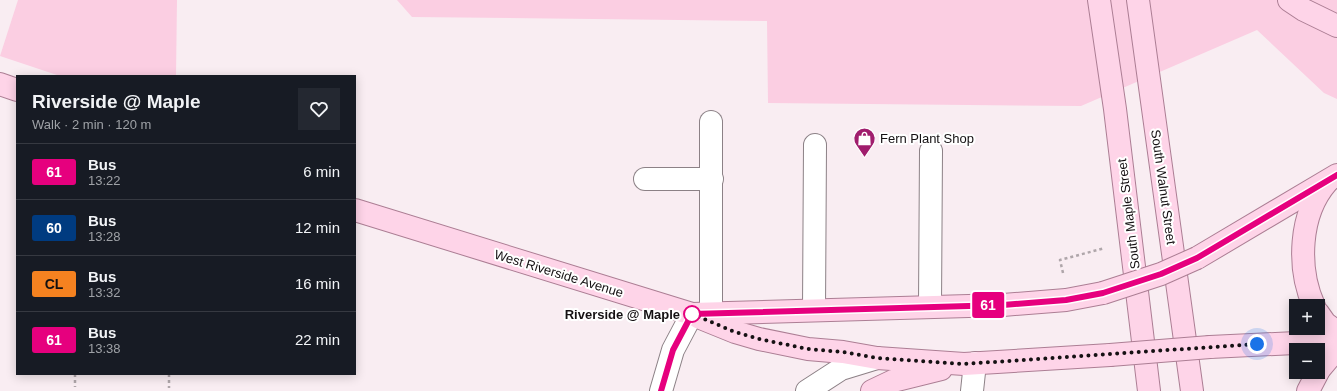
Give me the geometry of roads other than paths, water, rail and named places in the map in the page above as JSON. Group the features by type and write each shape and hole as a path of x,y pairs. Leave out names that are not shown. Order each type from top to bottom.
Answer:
{"main road":[{"name":"South Maple Street","path":"1099,0 1115,109 1149,391"},
{"name":"South Walnut Street","path":"1138,0 1192,391"},
{"path":"1290,0 1304,10 1337,26"},
{"path":"0,84 16,90"},
{"path":"1311,299 1306,279 1304,255 1305,234 1315,201 1321,189 1333,177"},
{"name":"West Riverside Avenue","path":"356,210 702,314 1003,305 1066,300 1103,293 1161,274 1197,258 1333,177"},
{"path":"702,314 735,332 759,339 808,349 843,352 877,358 969,363 1110,355 1210,347 1337,341"},
{"path":"1325,323 1337,332"},
{"path":"1325,363 1337,352"},
{"path":"872,391 892,382 918,374 969,363"},
{"path":"1308,391 1314,379"}],"street":[{"path":"661,391 673,350 702,314 712,179 711,122"},
{"path":"814,310 815,145"},
{"path":"930,306 931,151"},
{"path":"645,179 712,179"},
{"path":"807,391 841,369 877,358"},
{"path":"969,363 972,391"}],"place":[{"name":"Fern Plant Shop","path":"865,158"},
{"name":"Riverside @ Maple","path":"692,314"}]}
